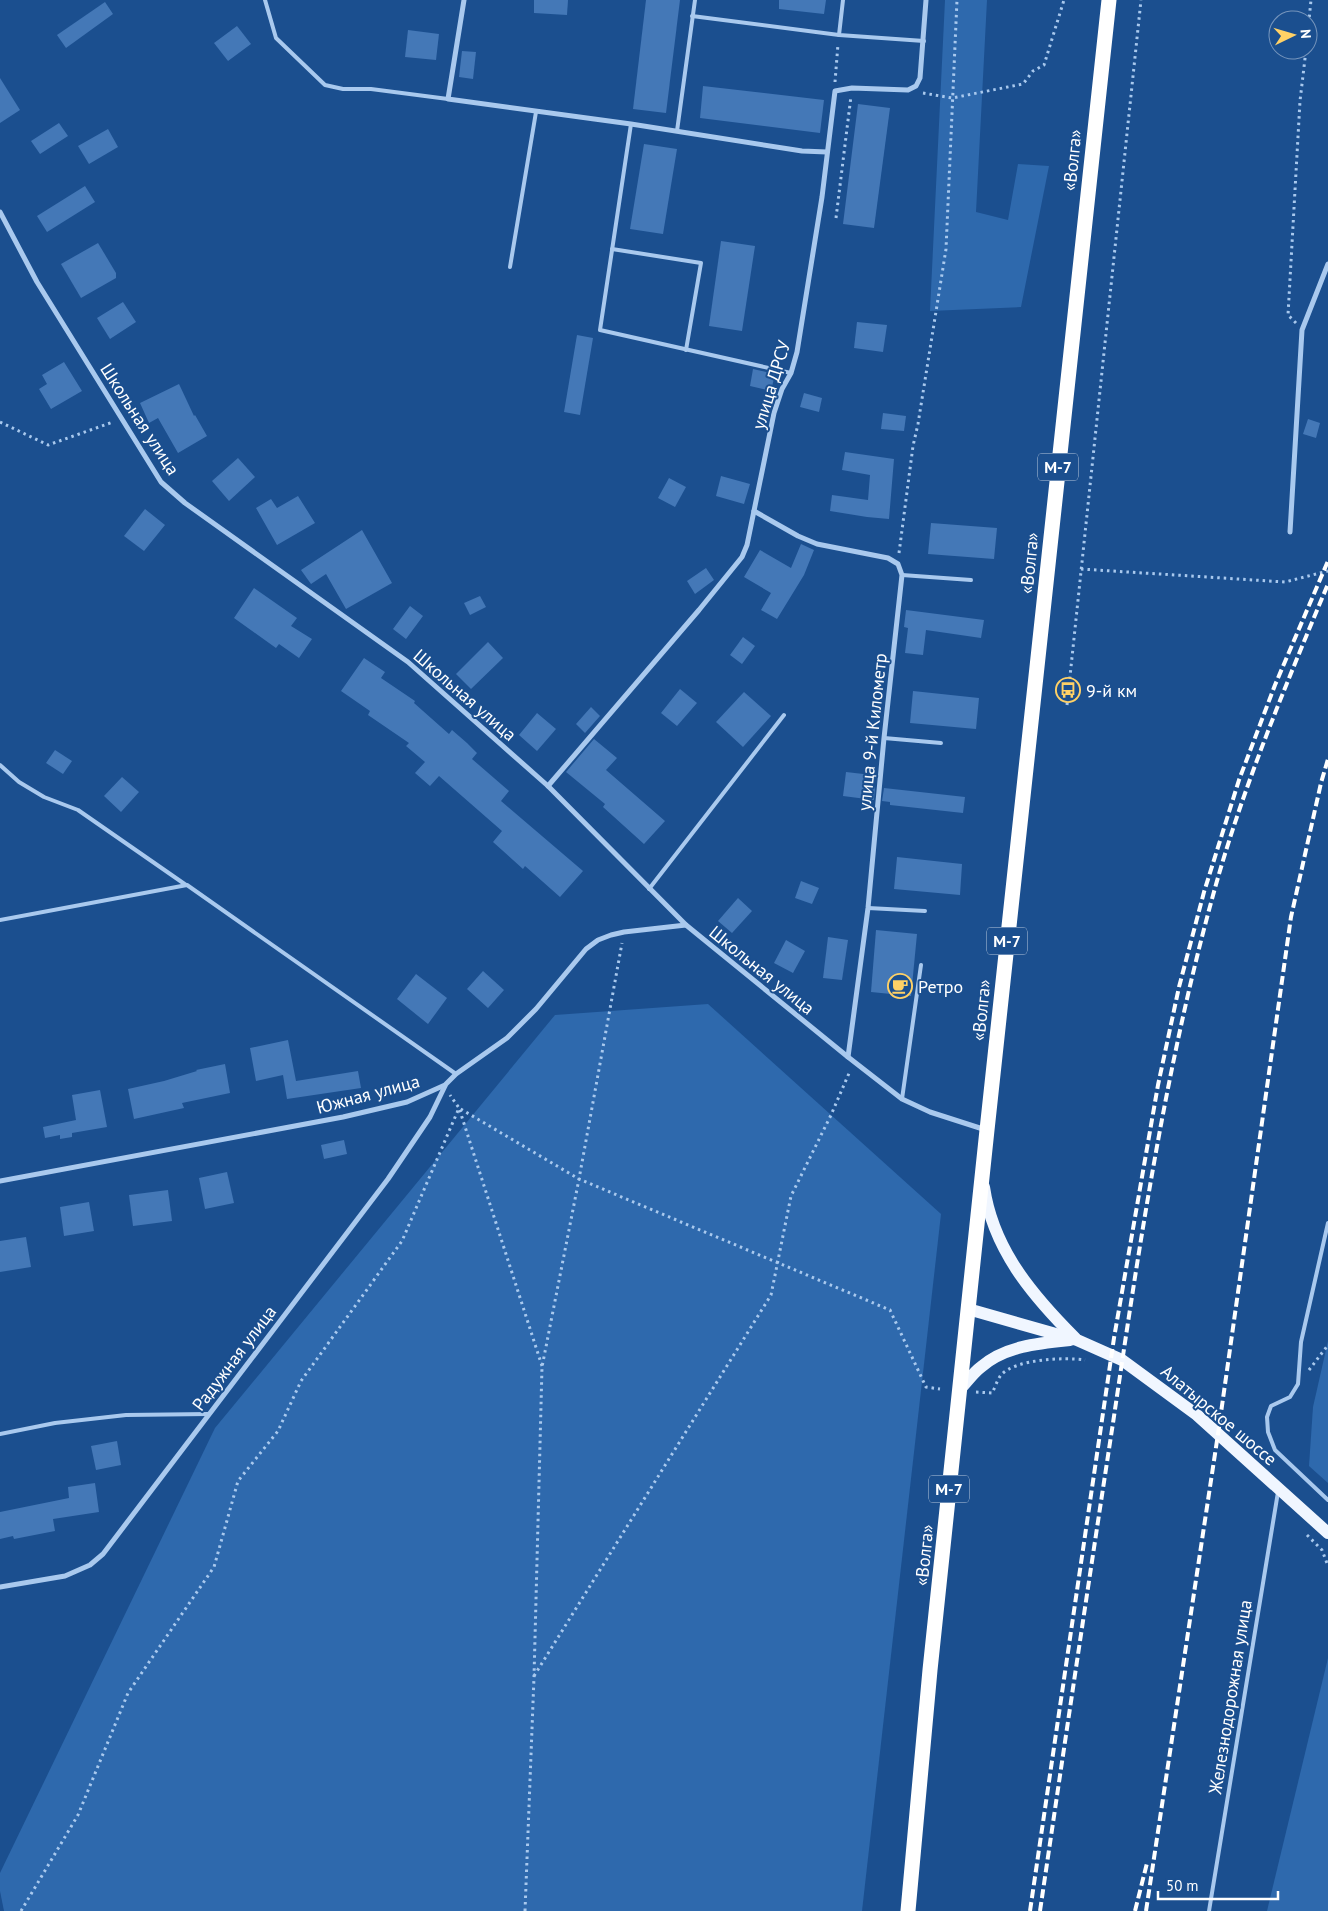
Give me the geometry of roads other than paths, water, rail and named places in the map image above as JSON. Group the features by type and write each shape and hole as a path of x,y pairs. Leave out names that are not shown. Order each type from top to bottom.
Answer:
{"highway":[{"name":"«Волга»","path":"986,1130 1109,0"},
{"name":"М-7","path":"982,1174 986,1130"},
{"name":"«Волга»","path":"908,1911 982,1174"}],"main road":[{"path":"982,1174 992,1221 1010,1260 1047,1309 1077,1340"},
{"path":"968,1309 1077,1340"},
{"path":"960,1389 983,1365 997,1356 1021,1348 1077,1340"},
{"name":"Алатырское шоссе","path":"1077,1340 1122,1360 1197,1415 1328,1533"}],"street":[{"path":"464,0 448,99 631,124 802,151 827,152"},
{"path":"924,41 926,0"},
{"name":"улица ДРСУ","path":"548,786 742,557 747,545 774,413 782,390 791,374 799,342 822,197 834,91 852,88 908,90 916,86 920,78 924,41"},
{"name":"Школьная улица","path":"0,212 37,282 161,482 185,503 408,662 548,786 686,925 854,1062 902,1099 930,1112 986,1130"},
{"path":"1290,532 1302,330 1328,264"},
{"name":"улица 9-й Километр","path":"754,511 798,536 817,544 888,558 898,564 902,575 868,908 848,1057"},
{"name":"Южная улица","path":"0,1181 343,1117 407,1102 445,1085 456,1074 507,1038 536,1009 586,948 598,940 611,934 686,925"},
{"name":"Радужная улица","path":"0,1587 65,1576 90,1566 103,1554 388,1178 430,1117 445,1085"}],"lane":[{"path":"265,0 276,38 325,85 343,89 371,89 448,99"},
{"path":"677,131 695,0"},
{"path":"839,35 843,0"},
{"path":"692,16 839,35 924,41"},
{"path":"510,267 536,112"},
{"path":"631,124 600,330 791,374"},
{"path":"612,249 702,263 686,350"},
{"path":"902,575 971,580"},
{"path":"650,889 784,715"},
{"path":"884,738 940,743"},
{"path":"0,765 19,782 44,797 78,810 456,1074"},
{"path":"0,920 187,886"},
{"path":"868,908 925,911"},
{"path":"902,1099 921,965"},
{"path":"1328,1223 1301,1342 1298,1384 1290,1397 1271,1406 1267,1417 1268,1432 1275,1450 1328,1500"},
{"path":"0,1434 55,1423 126,1415 209,1414"},
{"name":"Железнодорожная улица","path":"1209,1911 1279,1488"}],"railway":[{"path":"1030,1911 1114,1338 1158,1085 1179,987 1204,892 1239,780 1275,685 1328,561"},
{"path":"1040,1911 1143,1225 1180,1029 1212,899 1236,819 1280,700 1328,584"},
{"path":"1146,1911 1218,1434 1291,917 1328,759"},
{"path":"1135,1911 1147,1863"}],"place":[{"name":"9-й км","path":"1068,690"},
{"name":"Ретро","path":"900,986"}]}
